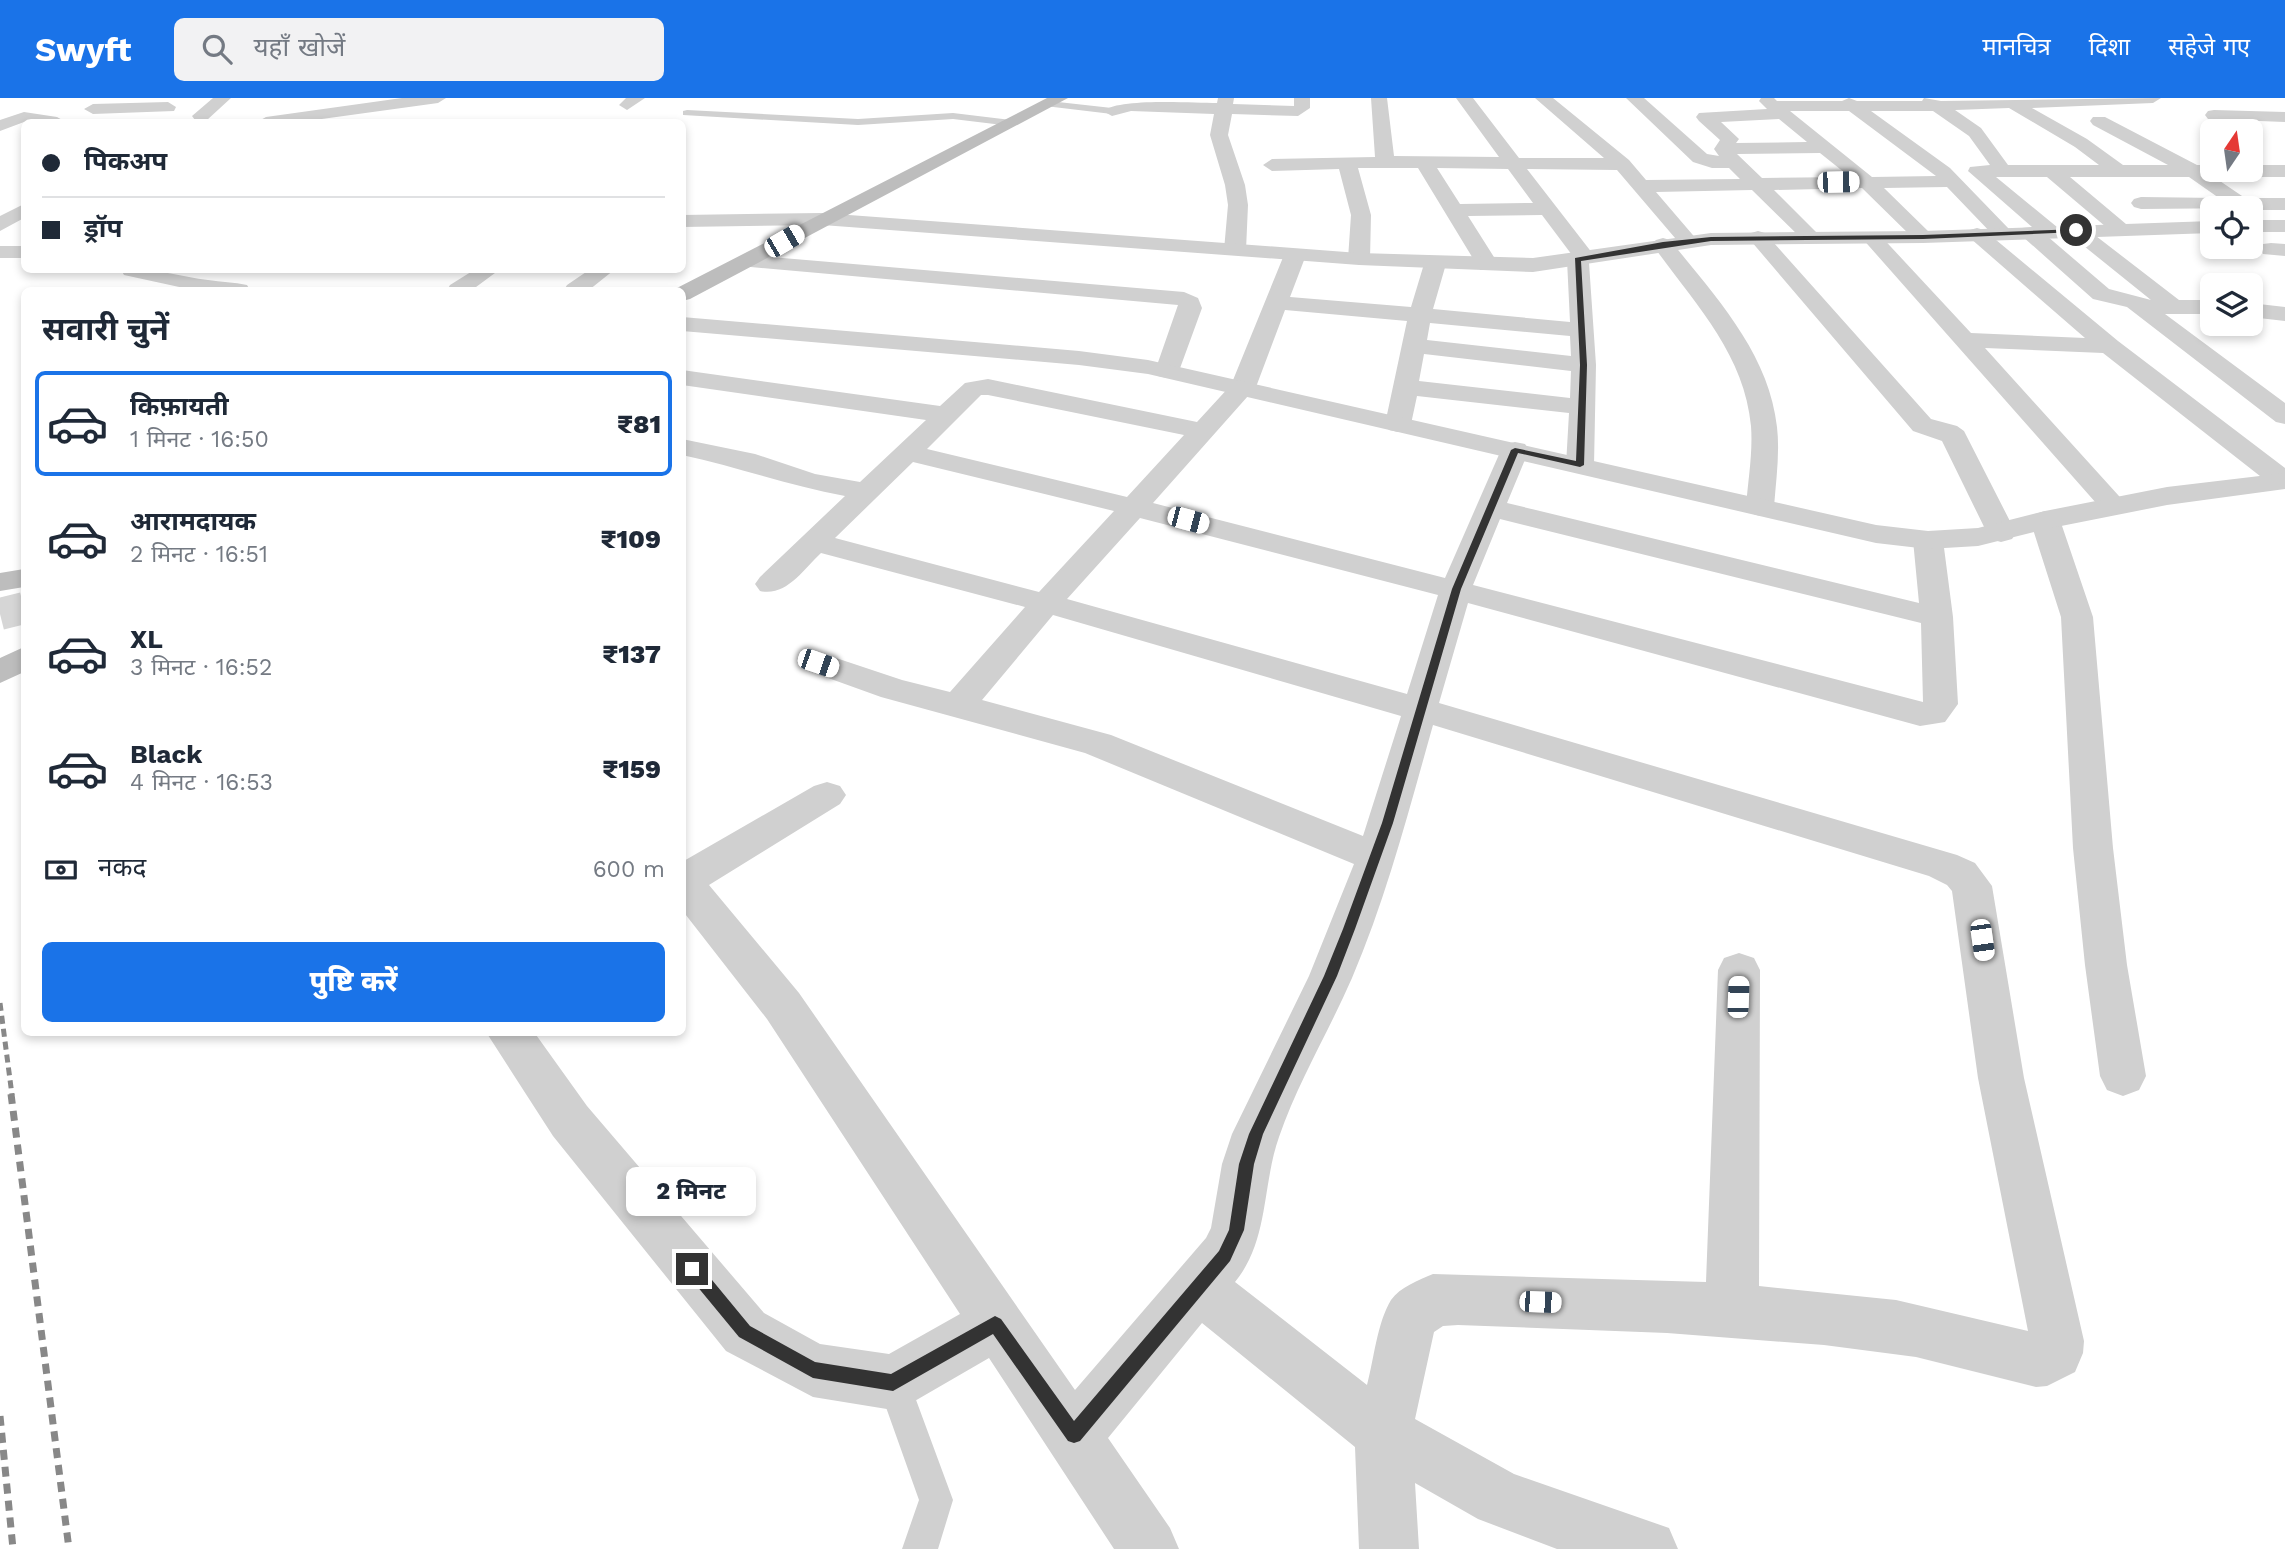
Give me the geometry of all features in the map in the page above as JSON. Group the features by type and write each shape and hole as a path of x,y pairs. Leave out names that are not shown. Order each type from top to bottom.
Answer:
{"main road":[{"path":"686,292 822,219 1055,101"},
{"path":"0,582 21,578"},
{"path":"0,672 21,660"}],"street":[{"path":"201,116 223,98"},
{"path":"317,119 343,117 438,98"},
{"path":"1112,111 1128,106 1224,103 1298,111 1302,108 1303,98"},
{"path":"1379,98 1376,140 1385,162"},
{"path":"1464,98 1581,259 1584,365 1580,465"},
{"path":"1543,98 1622,164 1688,241"},
{"path":"1634,98 1703,160 1728,155 1824,147"},
{"path":"1716,98 1739,115"},
{"path":"1728,155 1730,139 1705,117 1739,115 1773,106 1847,102 2012,103 2153,98"},
{"path":"1847,102 1953,181 2002,233"},
{"path":"1931,102 1975,132 2003,171"},
{"path":"398,119 406,118 403,103"},
{"path":"1224,103 1237,205 1235,250"},
{"path":"2012,103 2081,143 2120,172"},
{"path":"2196,104 2221,119"},
{"path":"1773,106 1865,181 1923,237"},
{"path":"93,109 163,112"},
{"path":"125,119 163,112"},
{"path":"0,126 14,119 56,114"},
{"path":"2214,115 2285,117"},
{"path":"2099,121 2195,172 2230,196"},
{"path":"1645,131 1670,130"},
{"path":"1583,131 1608,131"},
{"path":"0,136 21,136"},
{"path":"1728,155 1811,237"},
{"path":"1272,165 1385,162 1622,164"},
{"path":"1424,162 1488,265"},
{"path":"1346,163 1361,215 1359,259"},
{"path":"2285,170 2003,171 1972,166 2101,294 2129,300 2142,307 2285,416"},
{"path":"2052,171 2119,228"},
{"path":"1643,186 1953,181"},
{"path":"1437,183 1463,183"},
{"path":"1501,183 1527,183"},
{"path":"2141,203 2200,205"},
{"path":"2263,206 2285,204"},
{"path":"1453,210 1547,209"},
{"path":"0,225 21,212"},
{"path":"2263,217 2279,226"},
{"path":"686,222 822,219 1359,259 1488,265 1533,265 1663,244 1758,237 1923,237 2200,227"},
{"path":"2076,230 2174,307"},
{"path":"1977,234 2112,349 2284,481"},
{"path":"1758,237 1922,425 1948,432 1954,437 2001,533"},
{"path":"1871,237 2114,506"},
{"path":"1663,244 1713,309 1750,366 1759,393 1764,426 1760,507"},
{"path":"0,252 21,252"},
{"path":"957,706 1047,601 1242,387 1295,254"},
{"path":"748,261 1184,299 1190,303 1190,308 1167,372"},
{"path":"1398,424 1420,316 1435,264"},
{"path":"147,273 217,287"},
{"path":"462,287 484,273"},
{"path":"579,287 599,273"},
{"path":"1275,302 1582,330"},
{"path":"2142,307 2200,307"},
{"path":"2263,311 2285,314"},
{"path":"686,324 1102,361 1167,372 1876,534 1928,540 2001,533 2045,520 2114,506 2226,487 2284,481"},
{"path":"1964,340 2112,349 2192,345"},
{"path":"1415,346 1584,365"},
{"path":"686,378 945,415"},
{"path":"771,584 969,391 980,386 1202,431"},
{"path":"1406,387 1581,407"},
{"path":"686,448 744,460 809,481 867,492"},
{"path":"1074,1435 1224,1256 1236,1230 1246,1164 1256,1134 1331,976 1376,857 1456,589 1515,450"},
{"path":"907,452 1135,506 1456,589 1920,714 1933,714 1941,704 1937,617 1928,540"},
{"path":"1491,508 1937,617"},
{"path":"2045,520 2077,617 2093,848 2106,965 2123,1076"},
{"path":"815,542 1047,601 1422,709 1943,865 1961,874 1972,886 2001,1078 2057,1341 2056,1353 2047,1359 2036,1360 1949,1337 1876,1324 1732,1310 1433,1300 1411,1317 1383,1433 1390,1549"},
{"path":"818,663 894,689 1098,744 1376,857"},
{"path":"686,878 827,794"},
{"path":"686,884 783,1006 1149,1549"},
{"path":"1732,1310 1739,971"},
{"path":"511,1036 570,1121 744,1332 813,1370 893,1382 995,1324"},
{"path":"1199,1287 1383,1433 1499,1498 1594,1533 1648,1549"}],"lane":[{"path":"1055,101 1112,111"},
{"path":"687,113 858,122 953,116 1012,123"},
{"path":"893,1382 936,1500 920,1549"}],"tunnel":[{"path":"0,614 21,609"}],"railway":[{"path":"0,1003 12,1095"},
{"path":"11,1094 69,1549"},
{"path":"0,1416 13,1549"}],"route":[{"path":"692,1269 744,1332 813,1370 893,1382 995,1324 1074,1435 1224,1256 1236,1230 1246,1164 1256,1134 1331,976 1349,929 1388,823 1456,589 1515,450 1580,465 1584,365 1577,260 1663,244 1711,239 1923,237 2076,230"}]}
